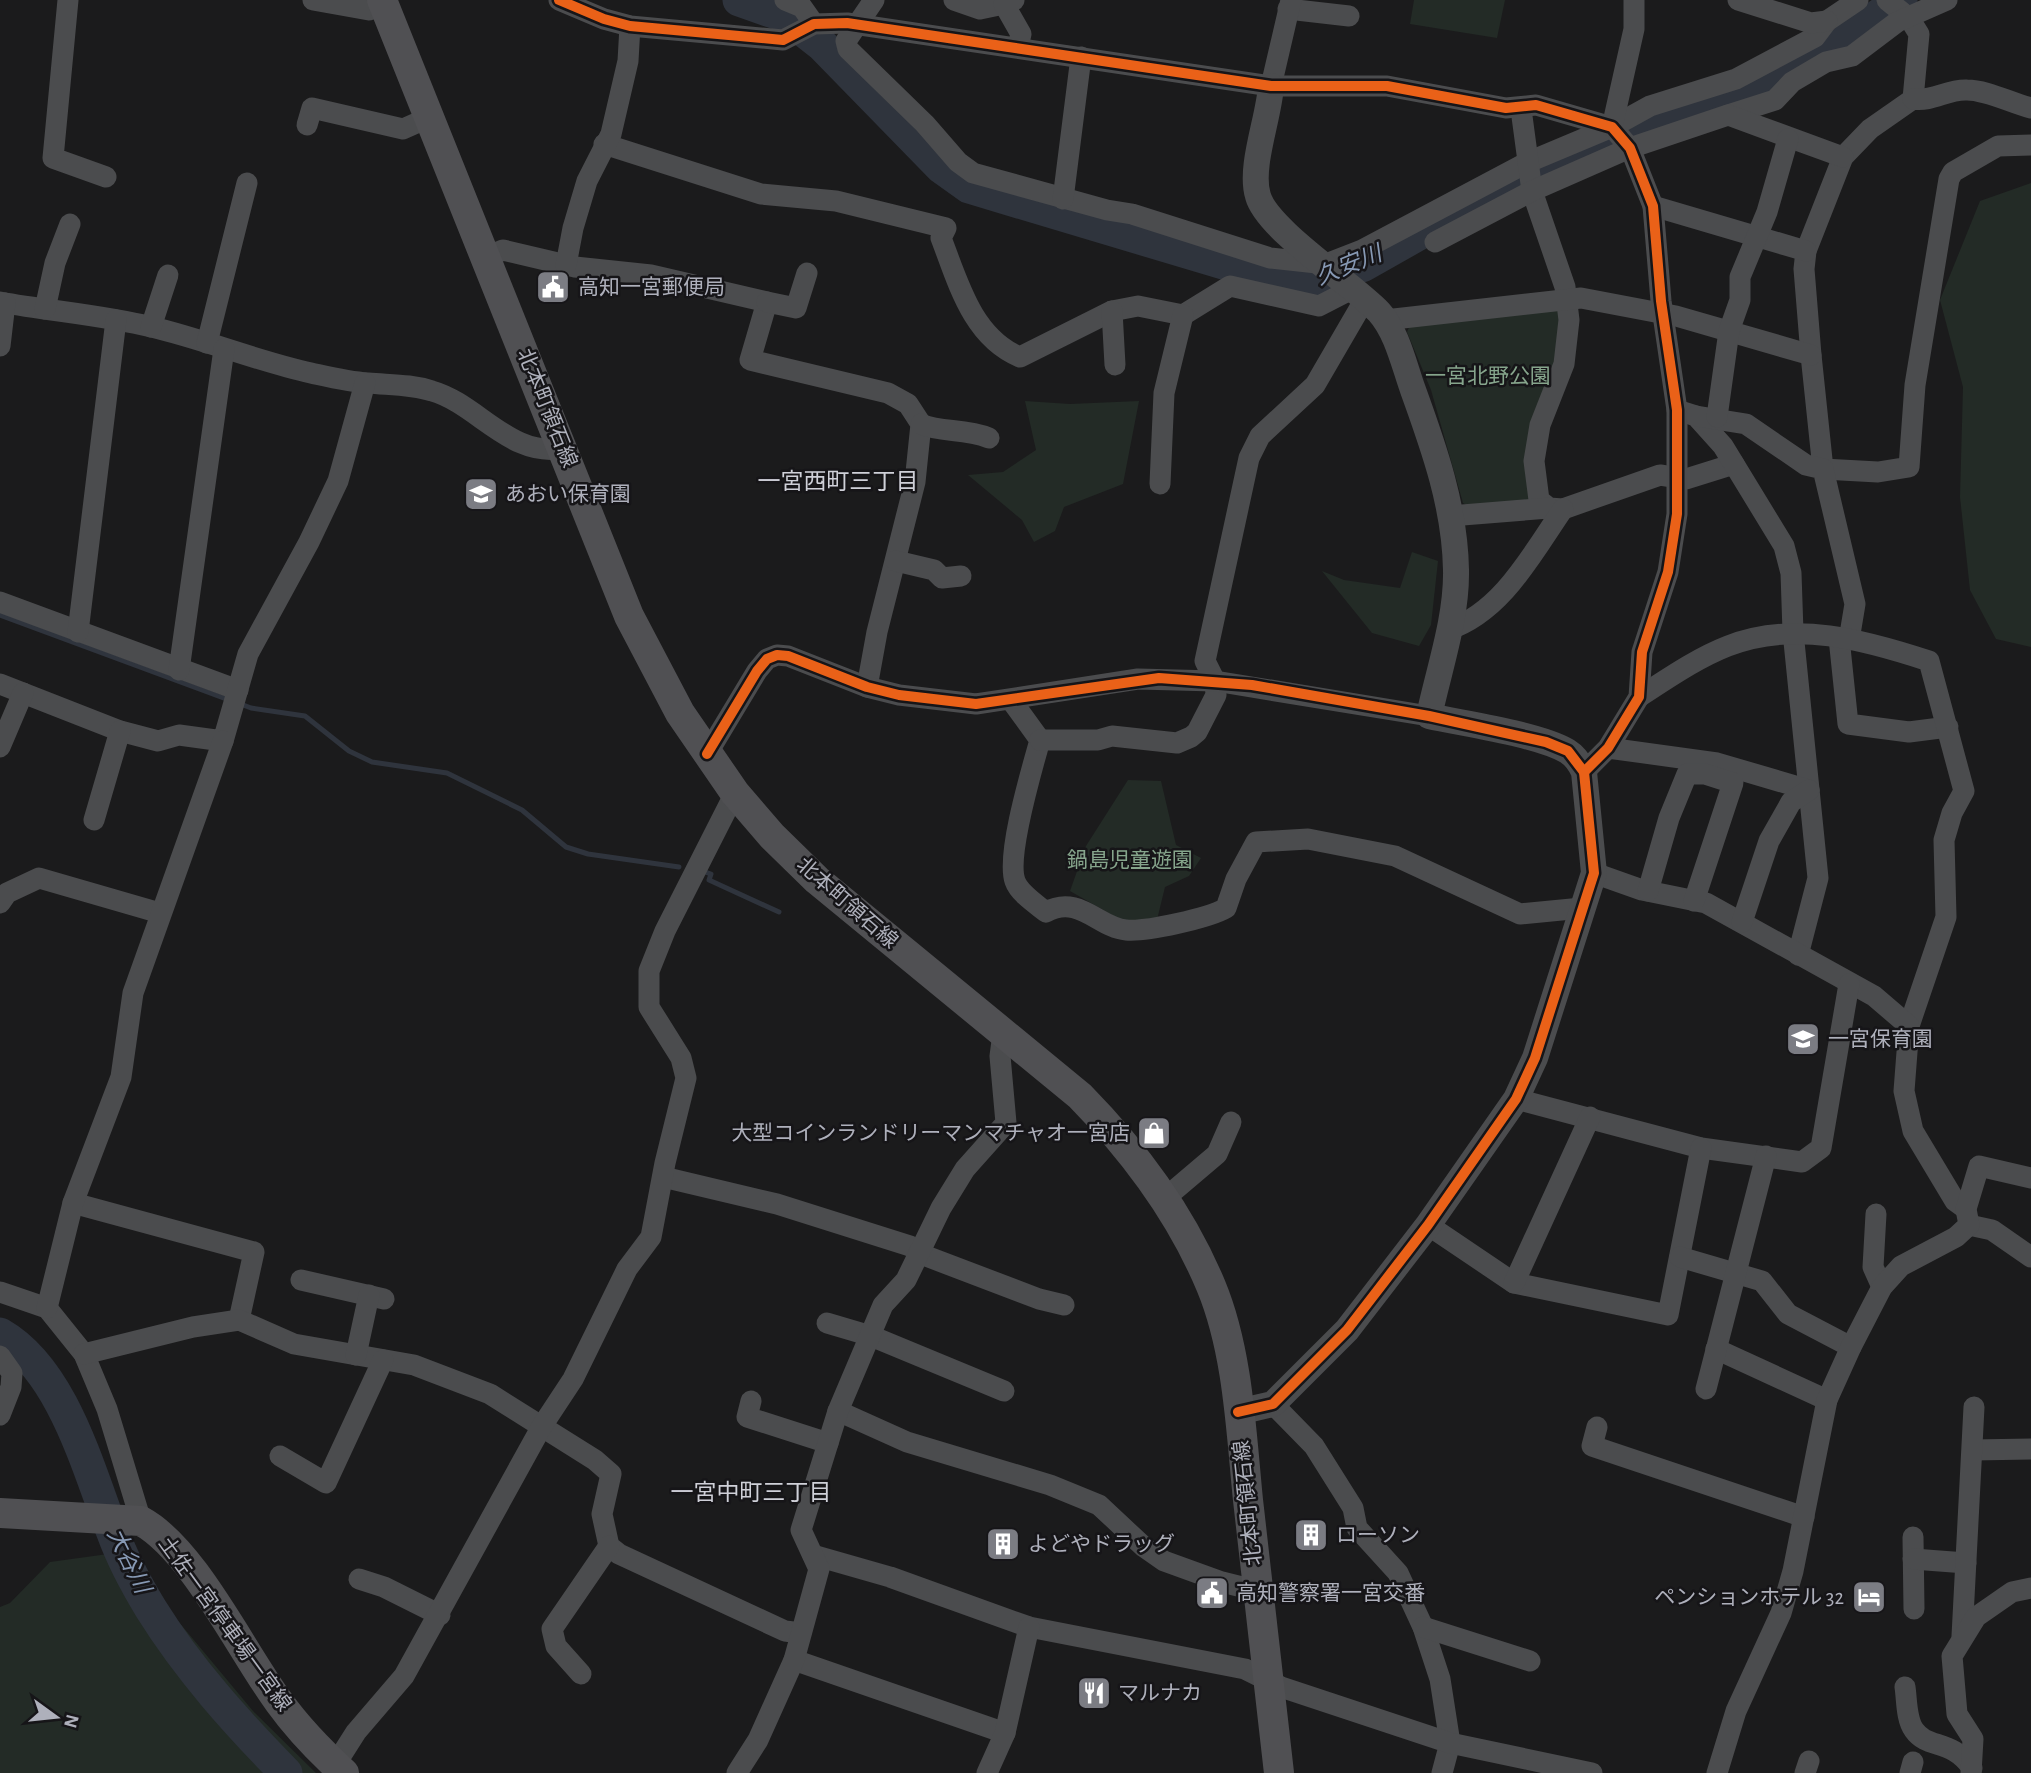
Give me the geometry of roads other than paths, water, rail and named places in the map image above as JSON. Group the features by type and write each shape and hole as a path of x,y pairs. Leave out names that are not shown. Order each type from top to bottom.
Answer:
{"main road":[{"name":"北本町領石線","path":"383,1 564,448 628,616 654,670 707,754 735,793 817,880 1105,1121 1152,1178 1211,1285 1238,1412 1279,1773"},
{"name":"土佐一宮停車場一宮線","path":"0,1513 140,1521 159,1531 173,1545 280,1704 339,1769"}],"street":[{"path":"68,0 53,158 106,177"},
{"path":"313,0 369,10 383,1"},
{"path":"559,0 604,19 630,26 783,40 800,8 858,25 1271,86 1387,86 1521,108 1536,105 1612,127 1630,148 1653,206 1663,314 1697,414 1734,464 1784,546 1791,573 1802,794 1818,878 1798,956"},
{"path":"874,0 846,41 848,49 925,124 958,162 981,176 1063,199 1132,214 1270,258 1326,264 1362,250 1526,163 1612,127 1650,106 1736,79 1815,37 1827,21 1858,0"},
{"path":"954,0 980,9 1009,2 1021,34 1018,47"},
{"path":"1612,127 1634,29 1634,0"},
{"path":"1738,0 1811,23 1827,21"},
{"path":"1899,10 1947,0"},
{"path":"1349,16 1289,5 1271,86 1270,107 1255,179 1257,194 1266,213 1326,264 1385,320 1396,341 1437,456 1450,516 1456,571 1448,630 1429,716"},
{"path":"1899,10 1916,25 1919,42 1913,99"},
{"path":"1435,243 1532,191 1630,148 1775,100 1803,75 1826,62 1852,56 1897,22 1899,10"},
{"path":"566,265 580,205 604,144 611,134 628,61 630,26"},
{"path":"1063,199 1081,57"},
{"path":"1948,727 1909,732 1848,724 1844,639 1855,604 1823,469 1804,269 1806,251 1843,158 1871,129 1913,99 1928,101 1948,92 1968,90 2031,108"},
{"path":"307,125 312,108 403,129 430,117"},
{"path":"1521,108 1526,163 1532,191 1567,300 1569,320 1564,364 1540,425 1534,461 1539,500 1556,509"},
{"path":"1728,115 1843,158"},
{"path":"1584,772 1608,748 1639,697 1643,652 1674,546 1677,477 1697,414 1740,300 1740,277 1757,237 1788,139"},
{"path":"604,144 761,194 836,201 946,228 941,239 971,314 1004,350 1020,357 1080,324 1112,311 1138,306 1183,315 1230,286 1319,306 1359,294"},
{"path":"1697,414 1746,424 1805,465 1823,469 1878,472 1909,467 1915,385 1949,179 1959,168 1998,146 2031,145"},
{"path":"178,670 215,346 247,183"},
{"path":"1653,206 1806,251"},
{"path":"45,309 55,263 70,225"},
{"path":"486,257 503,250 566,265 651,275 796,308 807,273"},
{"path":"151,327 168,275"},
{"path":"1011,700 1015,711 1040,740 1098,740 1112,736 1177,743 1197,732 1216,695 1215,681 1205,661 1250,458 1260,436 1315,385 1359,294"},
{"path":"1385,320 1581,298 1663,314 1811,355"},
{"path":"0,346 3,302 116,320 151,327 258,360 365,383 404,385 440,393 461,402 499,432 528,447 546,451 564,448"},
{"path":"767,302 750,360 888,393 908,404 921,424 929,428 969,430 989,438"},
{"path":"1112,311 1115,365"},
{"path":"1160,484 1164,393 1183,315"},
{"path":"78,632 116,320"},
{"path":"47,1308 73,1203 121,1077 133,993 223,741 248,654 309,542 338,481 365,383"},
{"path":"867,687 915,482 921,424"},
{"path":"1450,516 1556,509 1660,475 1686,478 1734,464"},
{"path":"1448,630 1469,623 1504,592 1556,509"},
{"path":"896,561 934,570 942,578 961,576"},
{"path":"0,602 178,670 236,698"},
{"path":"1639,697 1729,645 1793,632 1817,632 1929,661 1964,791 1952,813 1944,840 1946,917 1909,1026 1904,1091 1913,1132 1955,1201 1968,1217 2031,1257"},
{"path":"707,754 767,659 777,655 788,656 867,687 899,695 976,704 1138,679 1215,681 1429,716 1546,743 1568,751 1584,772 1594,873 1535,1058 1516,1099 1428,1225 1347,1330 1273,1404 1238,1412"},
{"path":"0,684 120,731 158,741 179,735 223,741"},
{"path":"0,747 23,693"},
{"path":"94,820 120,731"},
{"path":"1040,740 1019,816 1013,873 1015,883 1045,912 1067,907 1094,915 1125,930 1212,916 1227,908 1236,879 1256,842 1308,839 1395,856 1520,914 1582,908"},
{"path":"1608,748 1717,763 1802,794"},
{"path":"1648,891 1669,817 1687,774 1705,774 1733,783 1740,781 1802,794"},
{"path":"1694,901 1733,783"},
{"path":"339,1769 356,1732 404,1676 440,1615 542,1426 573,1379 627,1269 651,1237 686,1078 681,1058 649,1007 649,971 665,931 735,793"},
{"path":"1742,922 1769,841 1790,802 1802,794"},
{"path":"1769,841 1766,833 1776,804 1773,800"},
{"path":"1594,873 1648,891 1694,901 1742,922 1798,956 1874,996 1909,1026"},
{"path":"0,903 7,893 39,878 160,914"},
{"path":"1516,1099 1701,1147 1802,1162 1821,1149 1849,984"},
{"path":"737,1773 758,1740 794,1660 819,1569 802,1530 838,1411 883,1305 906,1280 965,1169 1006,1123 1000,1056 1003,1033"},
{"path":"1514,1283 1590,1117"},
{"path":"1164,1199 1217,1154 1231,1122"},
{"path":"1428,1225 1514,1283 1668,1315 1701,1147"},
{"path":"1706,1389 1766,1156"},
{"path":"1717,1773 1736,1711 1781,1613 1804,1517 1827,1400 1882,1287 1901,1266 1956,1237 1968,1217 1979,1166 2030,1171"},
{"path":"663,1177 777,1203 920,1251 1026,1294 1064,1305"},
{"path":"73,1203 254,1252 239,1320"},
{"path":"1876,1214 1873,1267 1882,1287"},
{"path":"1680,1257 1762,1282 1788,1314 1851,1347"},
{"path":"301,1280 377,1297 356,1355"},
{"path":"0,1292 47,1308 84,1354 107,1409 140,1521"},
{"path":"84,1354 239,1320 294,1344 414,1365 490,1394 611,1474 602,1514 609,1546 619,1554 785,1631 801,1633"},
{"path":"827,1322 871,1336 1004,1391"},
{"path":"1716,1349 1827,1400"},
{"path":"0,1356 12,1373 11,1387 0,1415"},
{"path":"280,1456 326,1483 383,1360"},
{"path":"751,1401 747,1418 828,1443"},
{"path":"1273,1404 1314,1446 1353,1508 1357,1528 1398,1573 1423,1627 1440,1679 1450,1743 1443,1773"},
{"path":"1962,1637 1975,1407"},
{"path":"838,1411 907,1442 1049,1485 1100,1505 1144,1548 1164,1560 1222,1583 1258,1591"},
{"path":"1597,1427 1592,1446 1804,1517"},
{"path":"1973,1450 2031,1449"},
{"path":"1913,1537 1914,1609"},
{"path":"581,1674 556,1646 552,1629 609,1546"},
{"path":"813,1555 890,1577 1030,1627 1245,1669 1269,1682 1450,1743 1592,1773"},
{"path":"1913,1559 1966,1563"},
{"path":"359,1580 384,1587 440,1615"},
{"path":"1972,1770 1973,1740 1957,1714 1952,1656 1976,1617 2011,1592 2031,1588"},
{"path":"987,1773 1005,1733 1030,1627"},
{"path":"1423,1627 1530,1661"},
{"path":"794,1660 1005,1733"},
{"path":"1905,1687 1909,1721 1914,1731 1926,1741 1952,1748 1962,1754 1972,1770"}],"waterway":[{"name":"久安川","path":"739,0 785,16 822,45 941,167 969,187 1290,283 1310,283 1364,265 1512,181 1598,147 1645,124 1727,96 1841,41 1901,0"},
{"path":"0,615 229,700"},
{"path":"238,703 251,708 305,716 349,751 372,762 447,773 522,810 566,847 588,854 679,867"},
{"path":"705,872 711,874 709,880 779,912"},
{"name":"大谷川","path":"0,1334 22,1350 41,1371 57,1396 83,1451 121,1552 151,1609 214,1695 286,1773"}],"place":[{"name":"高知一宮郵便局","path":"553,287"},
{"name":"あおい保育園","path":"481,494"},
{"name":"一宮保育園","path":"1803,1039"},
{"name":"大型コインランドリーマンマチャオ一宮店","path":"1154,1133"},
{"name":"ローソン","path":"1311,1535"},
{"name":"よどやドラッグ","path":"1003,1544"},
{"name":"高知警察署一宮交番","path":"1212,1593"},
{"name":"ペンションホテル 32","path":"1869,1597"},
{"name":"マルナカ","path":"1094,1693"}],"district":[{"name":"一宮西町三丁目","path":"838,482"},
{"name":"一宮中町三丁目","path":"751,1493"}],"park label":[{"name":"一宮北野公園","path":"1488,376"},
{"name":"鍋島児童遊園","path":"1130,860"}]}
